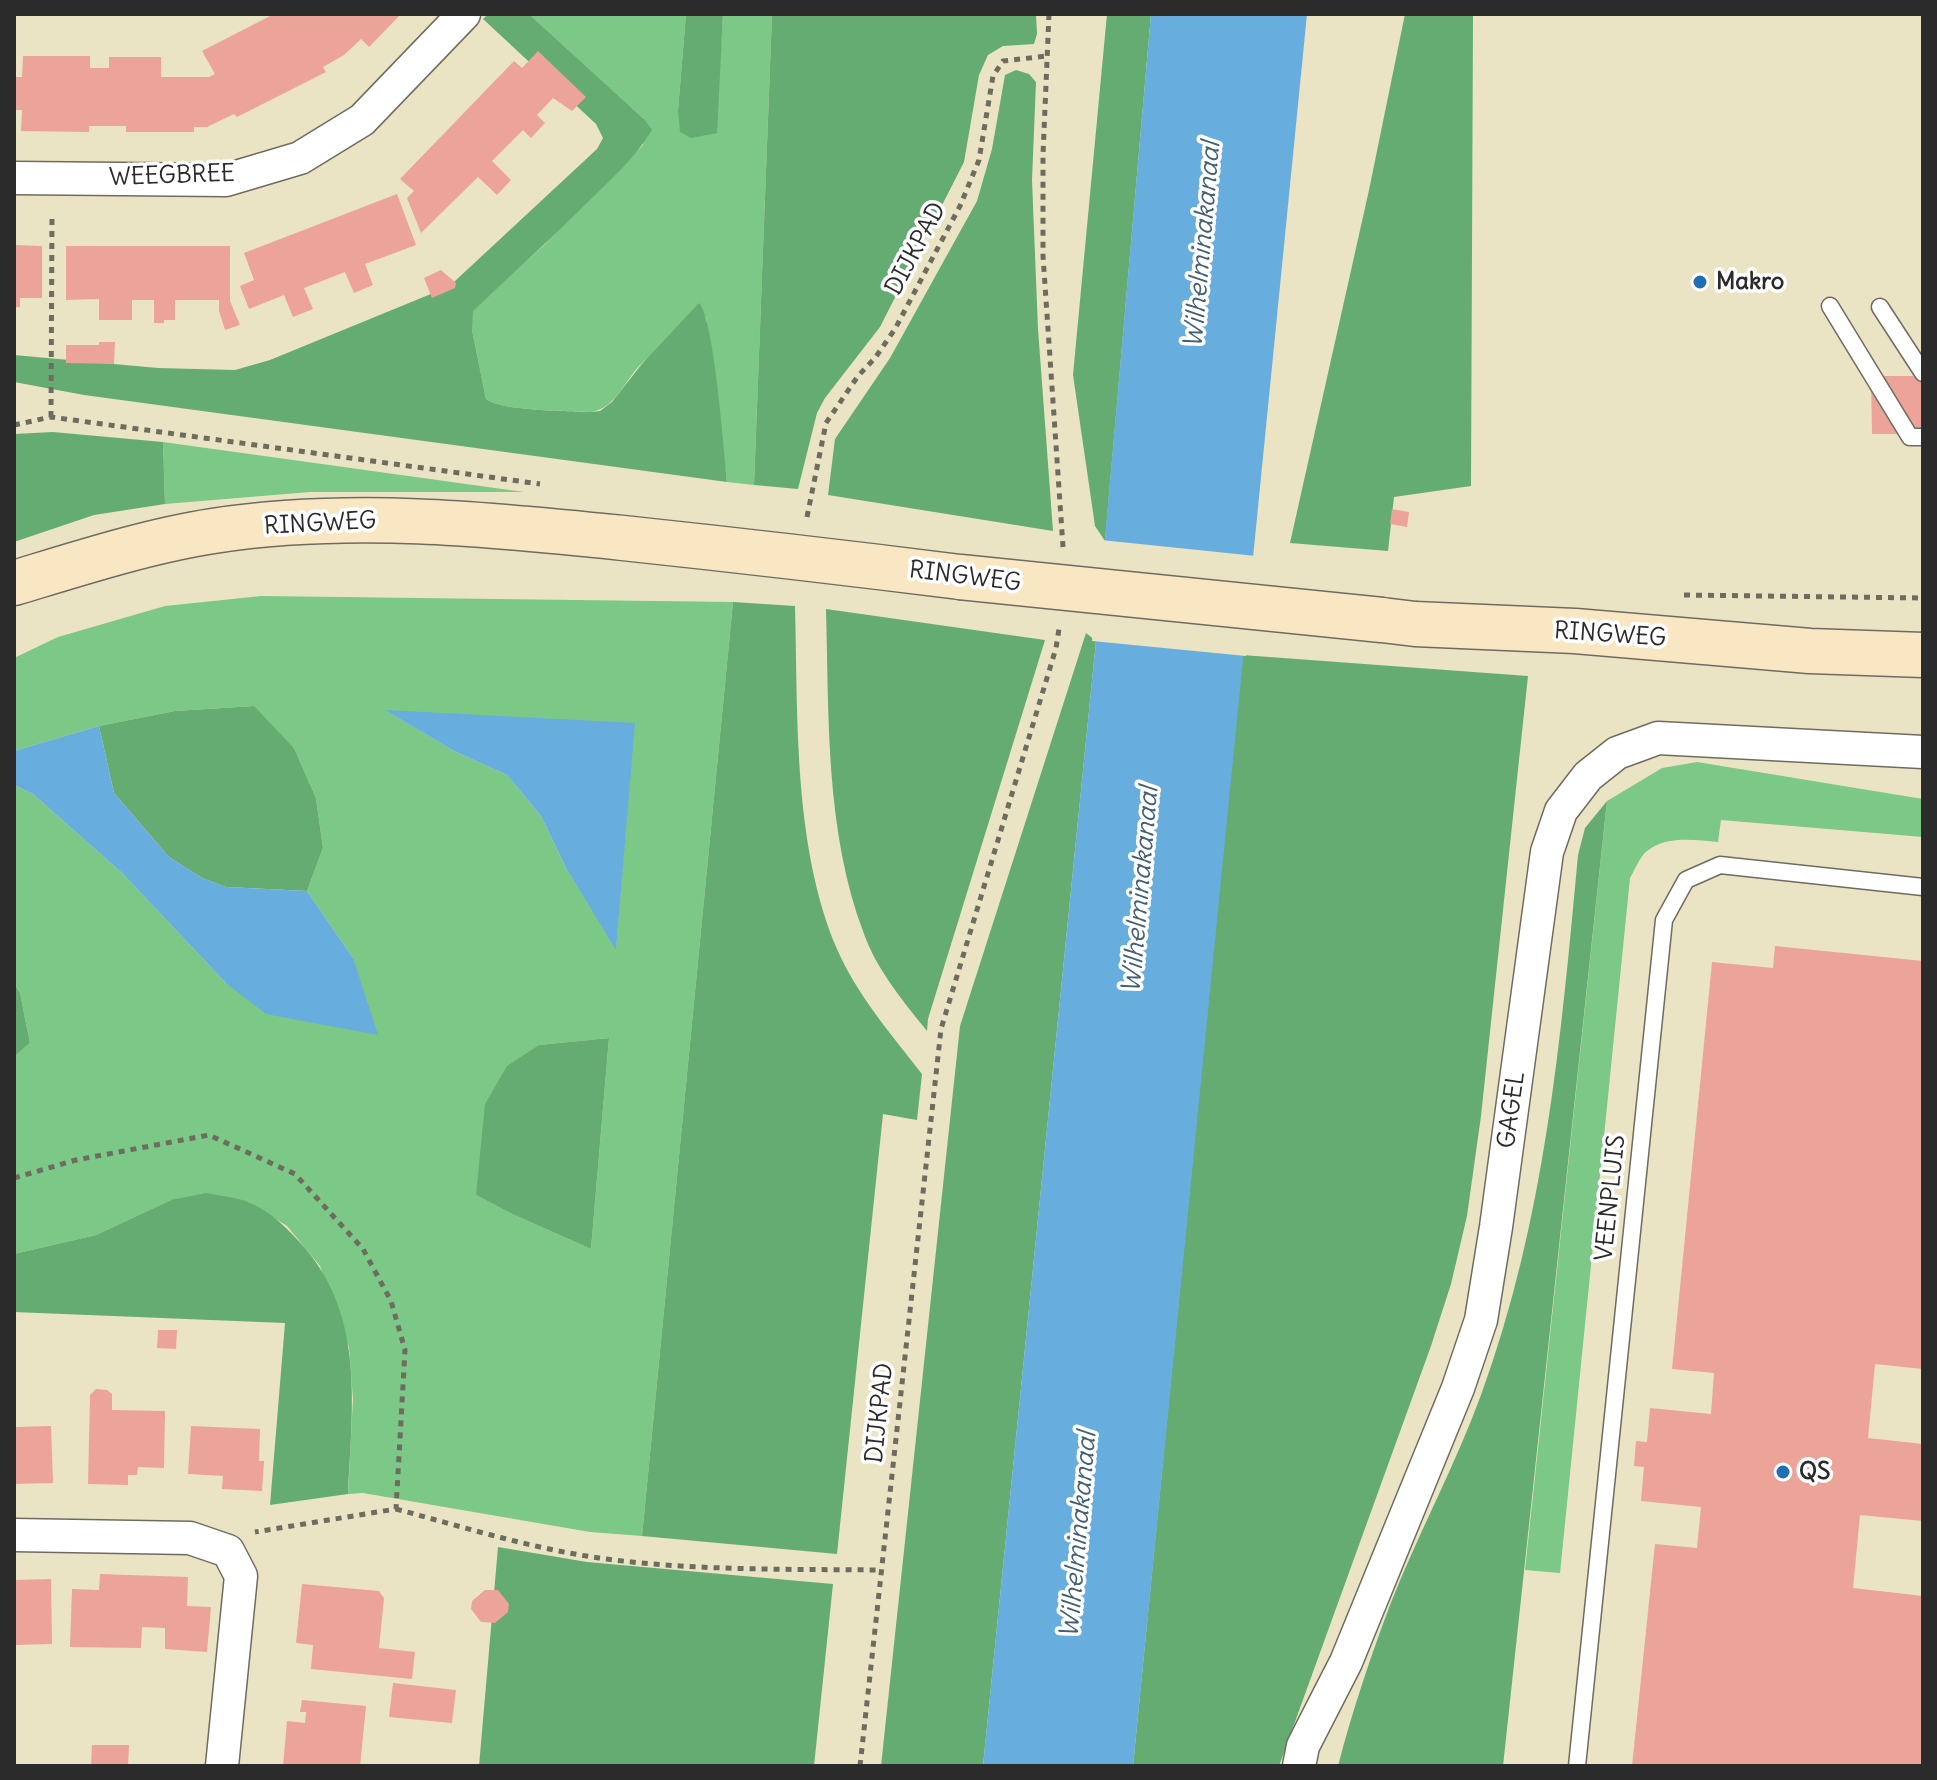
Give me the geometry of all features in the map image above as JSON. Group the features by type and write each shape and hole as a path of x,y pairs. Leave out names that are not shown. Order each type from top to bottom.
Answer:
{"main road":[{"name":"RINGWEG","path":"14,583 83,562 212,531 345,519 510,526 1415,624 1575,631 1810,651 1923,655"}],"street":[{"name":"WEEGBREE","path":"14,178 226,180 300,158 362,120 464,14"},
{"name":"GAGEL","path":"1299,1766 1303,1746 1346,1662 1458,1388 1481,1320 1499,1211 1547,852 1561,811 1588,776 1617,753 1658,738 1923,752"},
{"path":"14,1535 190,1538 228,1551 241,1576 222,1766"}],"lane":[{"path":"1830,306 1910,437 1923,437"},
{"path":"1880,307 1923,373"},
{"name":"VEENPLUIS","path":"1577,1766 1664,920 1686,880 1720,865 1923,887"}],"path":[{"name":"DIJKPAD","path":"806,521 826,423 895,329 960,206 979,160 993,76 1003,61 1047,56 1049,14"},
{"path":"51,417 52,179"},
{"path":"14,425 51,417 541,484"},
{"name":"DIJKPAD","path":"860,1766 938,1064"},
{"path":"14,1178 76,1160 209,1135 295,1174 363,1249 391,1301 405,1350 396,1509"},
{"path":"228,1551 258,1529 396,1509 505,1539 598,1558 730,1569 881,1570"}],"green space":[{"path":"488,14 529,14 644,119 652,130 615,175 473,311 472,330 486,399 520,408 600,411 612,402 641,365 699,303 714,359 727,482 84,395 14,382 14,355 158,368 235,370 270,360 443,289 455,281 597,149 603,138 596,124 483,19"},
{"path":"529,14 686,14 678,110 721,48 723,14 772,14 754,485 727,482 706,317 647,358 614,399 592,412 536,410 505,406 486,399 472,330 472,311 543,246 643,145 644,119"},
{"path":"686,14 723,14 717,133 691,138 680,132 678,110"},
{"path":"772,14 1036,14 1034,44 1003,46 988,55 979,75 964,162 880,327 825,398 817,413 798,489 754,485"},
{"path":"1107,14 1151,14 1105,541 1095,526 1073,375"},
{"path":"1405,14 1473,14 1471,486 1394,497 1388,551 1290,543 1369,190"},
{"path":"1016,70 1029,74 1036,82 1032,180 1038,329 1053,531 828,495 835,439 890,358 977,201 992,149 1005,75"},
{"path":"53,432 163,442 165,504 94,515 14,542 14,434"},
{"path":"163,442 524,492 310,492 165,504"},
{"path":"261,596 733,602 642,1536 590,1532 363,1493 348,1494 353,1399 349,1347 320,1266 287,1226 248,1202 171,1200 96,1235 14,1254 14,1057 30,1043 20,993 14,983 14,785 33,794 122,873 226,983 353,958 307,891 323,848 316,798 294,748 253,706 175,711 99,726 14,751 14,658 58,637 165,606","holes":["387,711 634,724 616,948 566,868 541,816 507,775 454,751","609,1038 591,1249 476,1195 539,1045"]},
{"path":"733,602 795,606 798,736 805,824 823,909 837,949 854,982 922,1074 917,1120 883,1114 837,1554 642,1536"},
{"path":"826,609 1045,640 928,1019 927,1031 891,985 876,960 851,895 842,855 832,773"},
{"path":"1086,633 1096,641 983,1766 881,1766 960,1026"},
{"path":"1242,655 1528,676 1481,1116 1467,1216 1451,1284 1431,1346 1279,1766 1133,1766"},
{"path":"254,706 294,748 316,798 323,848 307,891 226,887 202,878 169,857 114,793 99,726 175,711"},
{"path":"1697,762 1923,799 1923,837 1721,820 1718,842 1681,840 1663,843 1647,851 1638,863 1630,878 1560,1573 1525,1570 1607,801 1662,768"},
{"path":"1607,801 1503,1766 1338,1766 1390,1605 1471,1421 1503,1329 1521,1263 1547,1128 1565,992 1578,855 1585,828"},
{"path":"14,983 20,993 30,1043 14,1057"},
{"path":"609,1038 591,1249 476,1195 485,1104 507,1066 539,1045"},
{"path":"206,1193 243,1200 264,1210 279,1222 305,1248 324,1275 338,1304 346,1334 352,1397 348,1494 270,1505 285,1323 14,1312 14,1254 96,1235 171,1200"},
{"path":"498,1547 587,1562 833,1584 814,1766 479,1766"}],"water":[{"name":"Wilhelminakanaal","path":"1151,14 1307,14 1133,1766 983,1766 1096,641"},
{"path":"385,710 635,723 616,950 566,868 541,816 507,775 454,751"},
{"path":"99,726 114,793 169,857 202,878 226,887 307,891 353,958 378,1035 266,1014 226,983 122,873 33,794 14,785 14,751"}],"pier":[{"path":"1101,540 1256,556 1246,656 1092,641"}],"building":[{"path":"274,14 401,14 369,47 361,39 344,55 323,67 326,72 237,117 234,114 207,127 194,127 194,132 126,132 126,126 89,126 89,132 21,131 22,110 14,110 14,77 22,77 23,56 90,56 90,68 109,68 109,57 161,57 161,77 209,77 215,74 202,51"},
{"path":"538,51 586,97 572,111 553,98 537,115 545,123 531,138 523,130 492,161 511,180 497,195 478,177 421,233 407,198 414,191 400,179 514,61 522,68"},
{"path":"397,194 416,245 365,264 373,285 354,293 345,272 304,288 313,309 293,317 284,295 249,309 240,286 254,280 244,253"},
{"path":"14,245 42,246 42,298 20,298 20,307 14,307"},
{"path":"66,246 230,246 230,301 240,325 225,330 219,300 175,300 175,320 154,323 154,300 132,300 132,320 99,320 99,299 66,300"},
{"path":"441,270 456,283 455,288 432,298 424,278"},
{"path":"99,342 115,342 114,364 66,363 66,345 99,345"},
{"path":"1871,376 1923,376 1923,434 1872,434"},
{"path":"1392,509 1409,512 1407,527 1390,524"},
{"path":"1775,946 1923,961 1923,1369 1875,1364 1868,1438 1923,1444 1923,1521 1860,1515 1853,1588 1923,1596 1923,1766 1632,1766 1655,1544 1697,1548 1701,1507 1641,1501 1644,1467 1634,1466 1636,1441 1647,1442 1650,1408 1711,1414 1714,1373 1672,1369 1712,962 1773,968"},
{"path":"158,1330 177,1330 176,1349 157,1348"},
{"path":"96,1389 112,1394 112,1410 165,1411 164,1468 138,1467 137,1475 128,1475 128,1485 88,1484 90,1395"},
{"path":"51,1426 53,1483 14,1484 14,1427"},
{"path":"191,1426 260,1429 259,1461 264,1461 262,1491 222,1489 223,1476 188,1474"},
{"path":"100,1574 188,1577 187,1606 211,1607 207,1652 165,1649 165,1628 142,1627 141,1648 70,1647 72,1589 99,1590"},
{"path":"51,1579 52,1644 14,1645 14,1580"},
{"path":"302,1584 379,1591 384,1598 379,1648 415,1652 412,1679 311,1669 313,1645 296,1643"},
{"path":"485,1590 498,1590 509,1604 508,1612 495,1623 481,1622 471,1609 472,1601"},
{"path":"393,1683 456,1690 452,1723 389,1717"},
{"path":"302,1700 366,1706 360,1766 283,1766 287,1721 305,1723 306,1712 300,1712"},
{"path":"92,1745 129,1745 128,1766 91,1766"}],"place":[{"name":"Makro","path":"1700,282"},
{"name":"QS","path":"1783,1472"}]}
